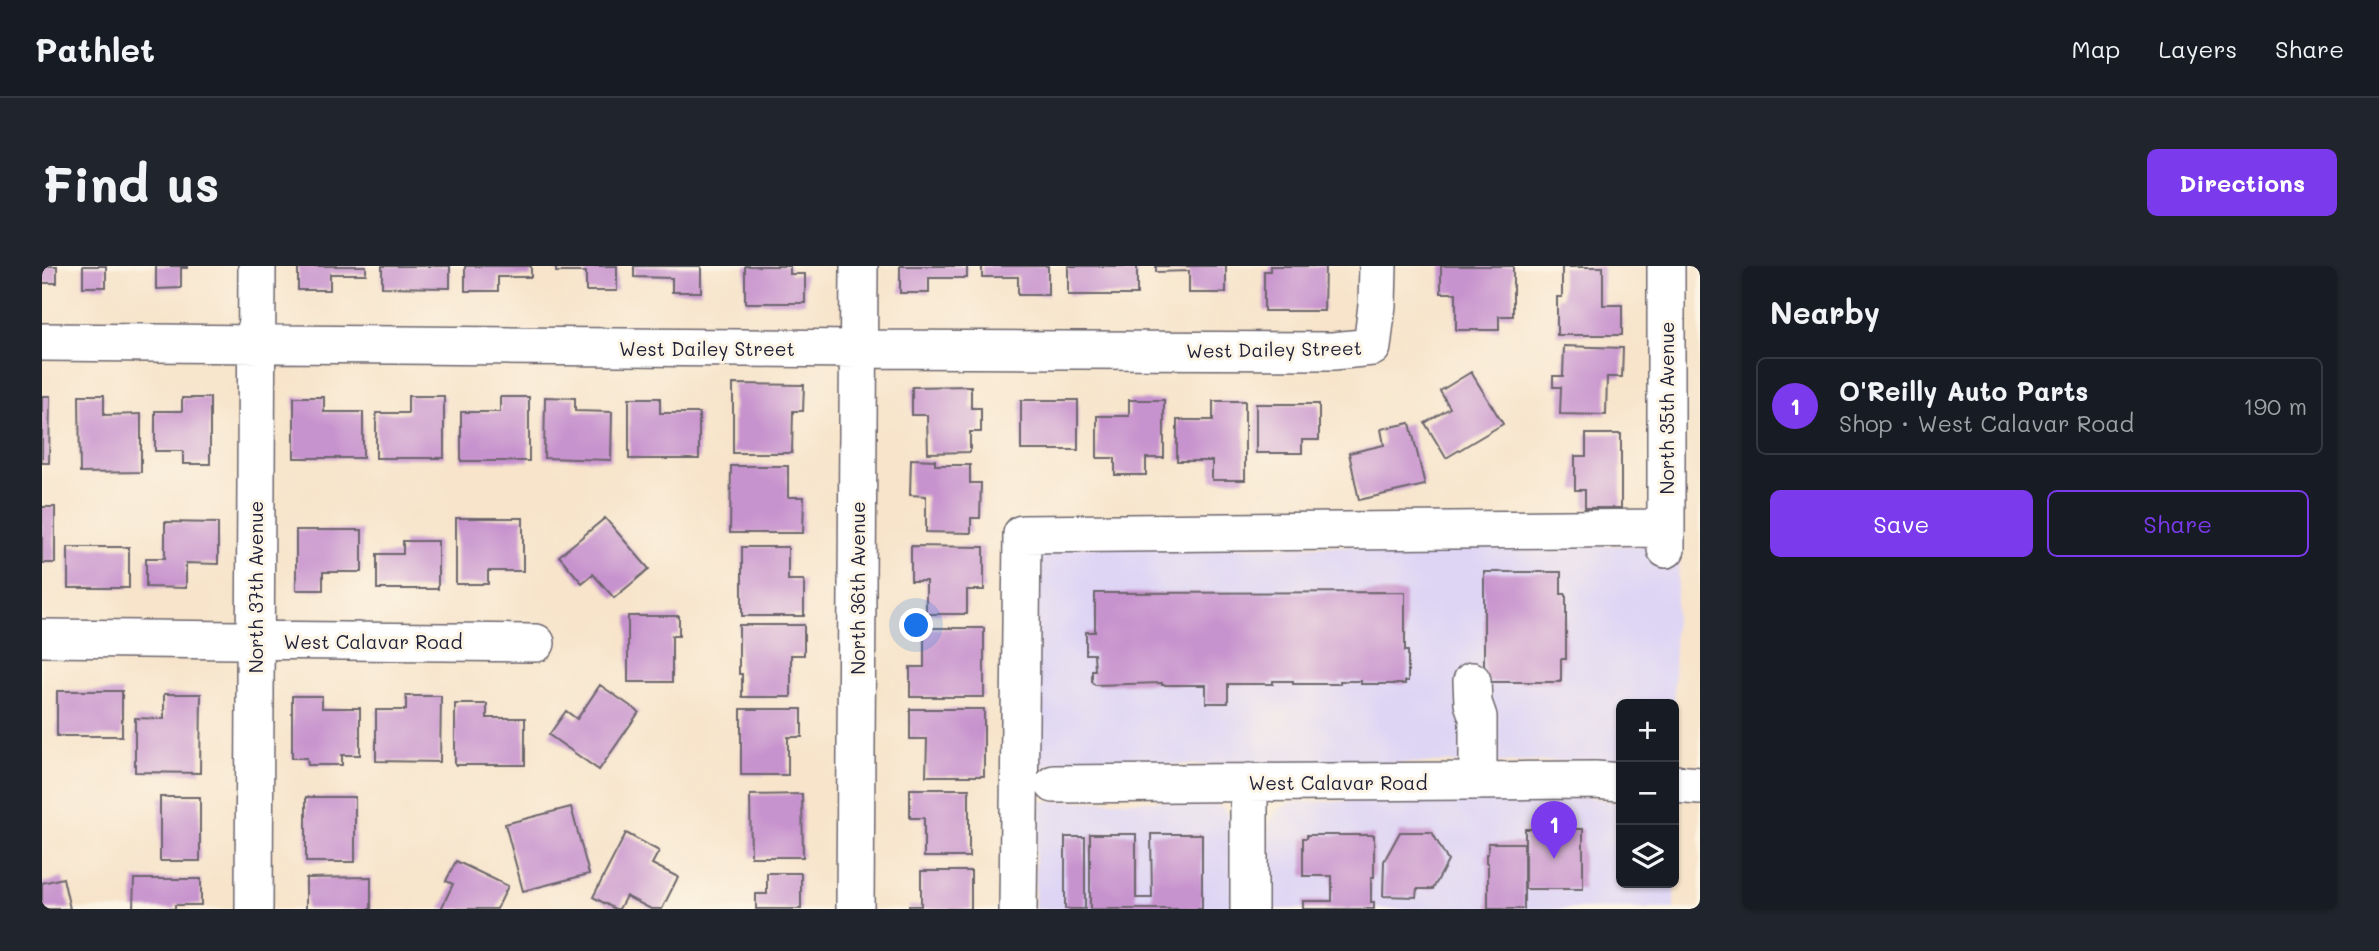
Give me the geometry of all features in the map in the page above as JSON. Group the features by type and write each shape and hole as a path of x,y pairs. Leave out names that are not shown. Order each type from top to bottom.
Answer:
{"street":[{"name":"North 37th Avenue","path":"254,909 257,266"},
{"name":"North 36th Avenue","path":"855,909 859,266"},
{"name":"West Dailey Street","path":"42,342 1333,351 1372,346 1377,305 1377,266"},
{"name":"North 35th Avenue","path":"1018,909 1022,534 1666,539 1666,266"},
{"name":"West Calavar Road","path":"42,638 536,643"},
{"path":"1472,681 1473,703 1478,717 1478,781"},
{"path":"1249,782 1249,909"},
{"name":"West Calavar Road","path":"1054,784 1616,782"},
{"path":"1679,785 1700,786"}],"shaded area":[{"path":"1653,545 1680,554 1674,632 1675,699 1616,699 1616,761 1036,766 1036,547"},
{"path":"1590,797 1616,802 1616,888 1674,888 1674,909 1268,909 1268,825 1277,810 1291,802"},
{"path":"1036,801 1206,801 1222,807 1229,816 1233,829 1232,909 1035,909"}],"building":[{"path":"42,266 57,266 57,283 42,283"},
{"path":"83,266 106,266 106,287 83,287"},
{"path":"156,266 187,266 181,268 181,288 156,289"},
{"path":"298,266 366,266 366,274 330,274 330,290 298,290"},
{"path":"382,266 450,266 450,288 382,287"},
{"path":"465,266 531,266 531,277 498,277 498,291 465,291"},
{"path":"556,266 617,266 617,291 586,291 586,272 556,272"},
{"path":"634,266 701,266 701,292 672,292 672,278 634,277"},
{"path":"745,266 790,266 790,274 805,274 805,303 745,303"},
{"path":"900,266 967,266 967,278 929,278 929,293 900,293"},
{"path":"982,266 1048,266 1048,295 1018,295 1018,277 982,277"},
{"path":"1068,266 1137,266 1137,295 1068,295"},
{"path":"1156,266 1226,266 1226,293 1189,293 1189,271 1156,272"},
{"path":"1270,266 1325,266 1324,311 1264,311 1264,271 1270,271"},
{"path":"1441,266 1513,266 1513,316 1499,316 1499,330 1456,330 1456,293 1441,293"},
{"path":"1562,267 1603,267 1603,305 1622,305 1622,335 1557,335 1557,297 1562,297"},
{"path":"1564,346 1623,348 1622,377 1607,377 1606,415 1560,414 1561,387 1553,387 1553,376 1563,376"},
{"path":"1471,372 1503,424 1446,458 1425,423 1450,408 1440,391"},
{"path":"733,384 804,385 803,411 793,411 792,453 733,453"},
{"path":"971,386 971,408 981,408 981,432 970,432 970,452 928,453 927,415 912,415 912,387"},
{"path":"79,395 104,395 104,415 141,414 141,472 80,473"},
{"path":"42,396 50,396 49,463 42,463"},
{"path":"408,396 444,396 444,458 376,458 376,413 408,413"},
{"path":"294,397 324,397 324,412 363,412 363,458 294,458"},
{"path":"500,397 529,397 529,461 461,461 461,412 500,412"},
{"path":"545,397 575,398 575,411 612,412 611,460 544,458"},
{"path":"182,398 210,398 210,464 183,464 183,451 155,451 155,411 182,411"},
{"path":"629,398 660,398 660,413 699,413 699,459 629,459"},
{"path":"1021,400 1078,400 1078,450 1021,450"},
{"path":"1129,400 1164,400 1164,458 1146,458 1146,475 1115,475 1115,458 1097,458 1097,416 1129,416"},
{"path":"1213,401 1245,401 1245,480 1212,480 1212,461 1177,461 1177,420 1213,420"},
{"path":"1256,404 1319,404 1319,440 1302,440 1302,453 1256,453"},
{"path":"1410,423 1425,485 1359,500 1349,453 1384,445 1381,429"},
{"path":"1586,434 1621,434 1621,508 1585,508 1585,490 1575,490 1575,456 1586,456"},
{"path":"911,459 935,460 935,465 970,465 970,483 981,483 980,518 971,518 971,533 926,532 926,496 910,495"},
{"path":"731,466 788,466 788,497 804,497 803,533 730,533"},
{"path":"42,507 55,507 55,563 42,563"},
{"path":"456,518 523,518 523,571 488,571 488,584 456,584"},
{"path":"605,518 649,569 614,598 593,574 582,583 559,556"},
{"path":"165,522 218,523 218,564 186,563 186,588 146,587 146,558 165,558"},
{"path":"296,530 362,530 362,572 323,572 323,590 296,590"},
{"path":"403,541 438,541 438,589 377,589 377,554 403,554"},
{"path":"911,546 984,547 984,590 967,590 967,614 926,614 926,581 911,581"},
{"path":"68,547 129,547 129,588 68,588"},
{"path":"742,547 788,547 788,580 804,580 804,616 742,616"},
{"path":"1484,572 1561,572 1561,594 1566,594 1566,659 1561,659 1561,682 1484,682"},
{"path":"1405,592 1408,681 1405,681 1405,684 1340,681 1340,684 1293,684 1293,681 1273,681 1273,684 1228,684 1228,703 1206,703 1206,685 1095,685 1092,682 1092,670 1095,670 1094,654 1086,654 1086,632 1095,632 1095,593"},
{"path":"628,616 679,616 679,636 672,636 672,682 628,682"},
{"path":"739,625 804,625 804,655 791,655 791,697 742,697"},
{"path":"924,628 984,628 984,697 910,697 910,667 924,667"},
{"path":"600,685 639,712 599,770 549,735 566,711 577,719"},
{"path":"57,691 122,691 122,736 57,736"},
{"path":"164,694 201,694 200,773 135,772 135,718 164,719"},
{"path":"292,696 322,696 322,708 360,708 360,755 342,755 342,765 308,765 307,758 292,758"},
{"path":"406,696 441,696 440,762 376,761 376,710 406,710"},
{"path":"455,704 487,704 487,718 525,718 525,765 455,765"},
{"path":"741,709 802,709 802,737 788,737 788,775 741,775"},
{"path":"910,709 984,709 984,776 926,776 927,739 910,739"},
{"path":"910,789 969,789 969,857 924,857 924,818 910,818"},
{"path":"802,794 803,857 751,857 750,795"},
{"path":"160,797 200,797 200,861 160,861"},
{"path":"306,797 355,797 355,862 306,862"},
{"path":"571,807 589,874 523,891 505,824"},
{"path":"1525,829 1583,829 1583,889 1525,889"},
{"path":"1400,832 1432,832 1448,861 1433,889 1417,889 1416,897 1383,896 1384,861"},
{"path":"626,833 659,851 652,864 678,877 662,909 651,909 626,896 619,909 615,909 593,897"},
{"path":"1090,834 1136,834 1136,898 1152,898 1151,834 1202,834 1202,909 1090,909"},
{"path":"1307,835 1374,835 1371,902 1374,902 1374,909 1303,909 1303,901 1332,901 1332,876 1303,876 1303,838 1307,838"},
{"path":"1065,837 1085,837 1085,909 1065,909"},
{"path":"1488,843 1524,843 1524,909 1488,909"},
{"path":"456,861 508,886 497,909 441,909 453,884 446,881"},
{"path":"921,871 971,871 971,909 909,909 909,906 921,906"},
{"path":"767,873 801,873 801,909 756,909 756,894 767,894"},
{"path":"371,877 371,909 306,909 306,878"},
{"path":"63,878 70,909 42,909 42,883"},
{"path":"134,879 201,879 201,905 175,905 175,909 133,909"}],"place":[{"name":"O'Reilly Auto Parts","path":"1554,859"}]}
